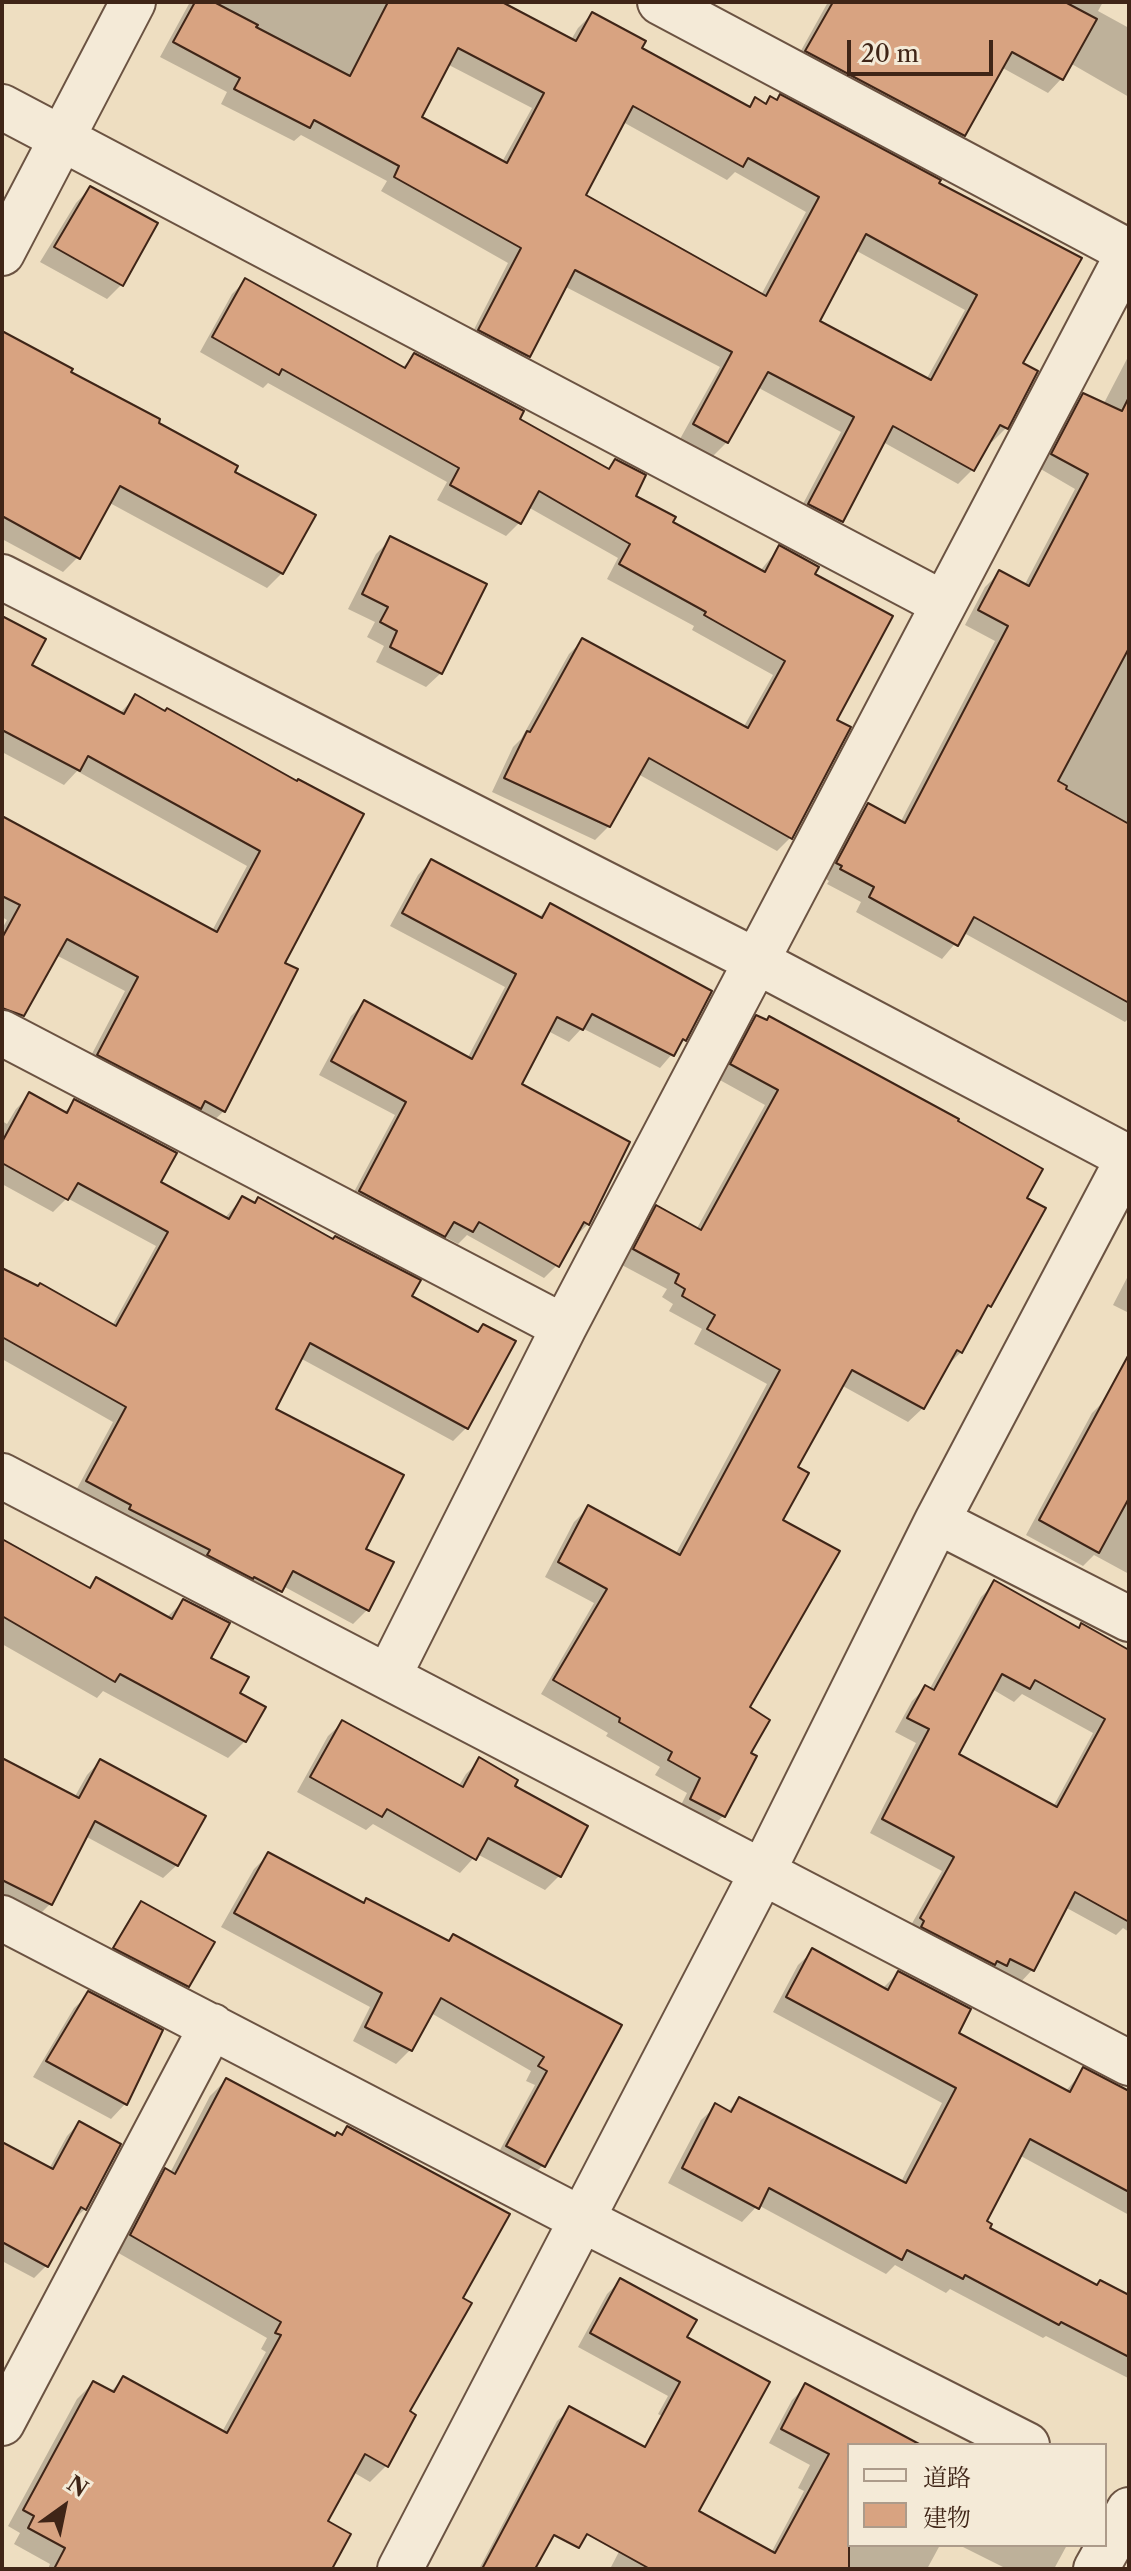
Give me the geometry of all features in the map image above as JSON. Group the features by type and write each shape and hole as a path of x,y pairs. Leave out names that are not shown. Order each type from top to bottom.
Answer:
{"street":[{"path":"2,253 133,2"},
{"path":"388,1677 564,1327 1129,252 715,15 660,2"},
{"path":"2,107 944,604"},
{"path":"2,577 756,961 1129,1157 937,1521 763,1871 400,2569"},
{"path":"2,1033 564,1327"},
{"path":"2,1476 1129,2063"},
{"path":"937,1521 1129,1619"},
{"path":"2,1918 581,2219 1023,2443"},
{"path":"2,2423 18,2359 212,2026"},
{"path":"1107,2485 1129,2497"},
{"path":"1096,2569 1129,2510"}],"building":[{"path":"195,2 214,2 350,76 388,2 502,2 576,41 592,12 646,41 642,48 750,107 755,97 766,104 770,96 777,100 780,94 1082,258 1023,363 1038,371 1008,429 1000,425 974,471 893,426 843,522 808,504 854,417 768,372 728,443 693,424 732,352 575,270 530,357 478,330 521,248 394,177 399,166 314,120 310,128 234,89 240,78 173,42","holes":["458,48 544,93 507,163 422,117","633,106 743,167 748,158 819,197 766,296 586,195","866,234 977,295 931,380 820,321"]},
{"path":"833,2 1065,2 1097,19 1063,80 1012,52 965,136 805,51"},
{"path":"90,186 158,223 123,286 54,247"},
{"path":"245,278 405,368 414,353 456,375 524,411 520,419 609,469 615,459 646,475 636,496 676,517 673,522 765,572 779,545 819,567 815,574 893,616 837,720 851,727 792,839 649,758 610,827 504,778 527,731 530,732 582,638 748,728 785,661 704,615 706,612 619,564 630,544 539,491 521,524 450,485 459,468 282,369 279,375 212,337"},
{"path":"2,331 160,419 159,423 238,466 235,472 316,515 283,574 120,486 80,559 2,516"},
{"path":"1083,393 1122,411 1129,397 1129,648 1058,781 1067,786 1066,789 1129,824 1129,1003 974,917 958,946 869,897 874,887 840,869 842,866 836,863 868,803 905,823 1008,626 978,610 999,570 1029,586 1088,474 1051,454"},
{"path":"390,536 487,584 442,674 390,647 397,631 380,622 388,607 362,594"},
{"path":"2,616 46,639 32,665 124,714 135,694 165,711 167,708 297,781 364,814 285,963 298,969 225,1112 205,1101 201,1109 97,1055 138,977 67,939 24,1016 2,1008 2,938 20,905 2,896 2,816 217,932 260,851 88,756 80,771 2,730"},
{"path":"431,859 542,918 550,903 712,991 686,1041 683,1039 674,1056 592,1014 583,1030 557,1017 522,1084 630,1142 589,1225 584,1222 559,1267 479,1222 473,1232 454,1222 445,1237 359,1191 406,1102 331,1061 364,1000 472,1059 516,974 402,913"},
{"path":"756,1015 767,1020 769,1016 959,1119 1043,1169 1027,1198 1046,1208 991,1307 988,1305 962,1353 957,1350 924,1409 852,1370 798,1467 809,1473 783,1520 840,1551 750,1707 770,1720 751,1753 757,1756 725,1817 690,1799 700,1778 668,1760 672,1752 553,1680 607,1589 558,1562 588,1505 680,1555 780,1370 707,1329 715,1315 682,1296 685,1289 675,1283 679,1274 633,1249 656,1205 701,1230 778,1090 730,1064"},
{"path":"29,1092 67,1113 74,1099 177,1153 161,1182 229,1219 242,1196 255,1203 258,1197 333,1239 335,1236 421,1280 412,1296 478,1332 483,1324 516,1341 468,1429 310,1343 276,1409 404,1475 366,1549 394,1562 369,1611 293,1571 282,1592 253,1579 207,1555 210,1550 129,1509 131,1505 86,1481 126,1407 2,1337 2,1268 38,1286 40,1283 116,1326 168,1232 78,1183 68,1200 2,1163 2,1142"},
{"path":"1129,1354 1129,1498 1099,1553 1039,1520"},
{"path":"2,1539 90,1588 96,1577 172,1619 183,1599 230,1623 211,1658 249,1677 240,1693 266,1707 246,1742 120,1674 115,1682 2,1616"},
{"path":"994,1580 1079,1628 1081,1623 1129,1650 1129,1922 1075,1892 1034,1971 1010,1959 1007,1966 997,1961 995,1965 921,1927 924,1921 920,1918 954,1857 882,1819 929,1729 907,1718 925,1685 934,1690","holes":["1002,1674 1030,1689 1035,1680 1105,1719 1057,1807 959,1754"]},
{"path":"342,1720 463,1787 479,1757 518,1780 515,1786 588,1826 561,1877 488,1838 476,1860 387,1809 382,1817 310,1777"},
{"path":"2,1758 79,1798 100,1759 206,1816 178,1866 95,1821 52,1905 2,1880"},
{"path":"268,1852 364,1903 366,1898 449,1941 453,1934 622,2025 545,2167 506,2146 547,2071 538,2066 544,2057 441,1998 412,2051 365,2027 382,1993 234,1913"},
{"path":"141,1901 215,1942 189,1987 113,1948"},
{"path":"812,1948 888,1990 898,1971 971,2009 959,2033 1070,2092 1083,2067 1129,2091 1129,2192 1030,2139 987,2221 992,2224 990,2228 1097,2285 1100,2280 1129,2295 1129,2357 1061,2322 1059,2325 965,2275 963,2279 907,2250 902,2260 769,2188 759,2209 682,2168 715,2103 731,2112 739,2097 906,2183 956,2088 786,1997"},
{"path":"88,1991 163,2030 127,2105 46,2061"},
{"path":"226,2078 335,2136 337,2132 342,2135 347,2126 510,2214 463,2298 472,2303 410,2411 416,2415 388,2467 365,2454 328,2521 351,2534 332,2569 54,2569 65,2548 28,2528 34,2516 23,2510 93,2381 114,2392 123,2376 227,2433 281,2335 275,2333 281,2322 130,2235 165,2168 175,2174"},
{"path":"79,2121 121,2144 86,2210 81,2207 48,2267 2,2242 2,2142 53,2169"},
{"path":"620,2278 697,2320 687,2337 770,2382 699,2511 775,2553 829,2454 781,2429 805,2383 917,2443 847,2443 849,2569 650,2569 587,2534 579,2548 554,2535 535,2569 482,2569 569,2406 645,2447 680,2382 590,2333"}]}
